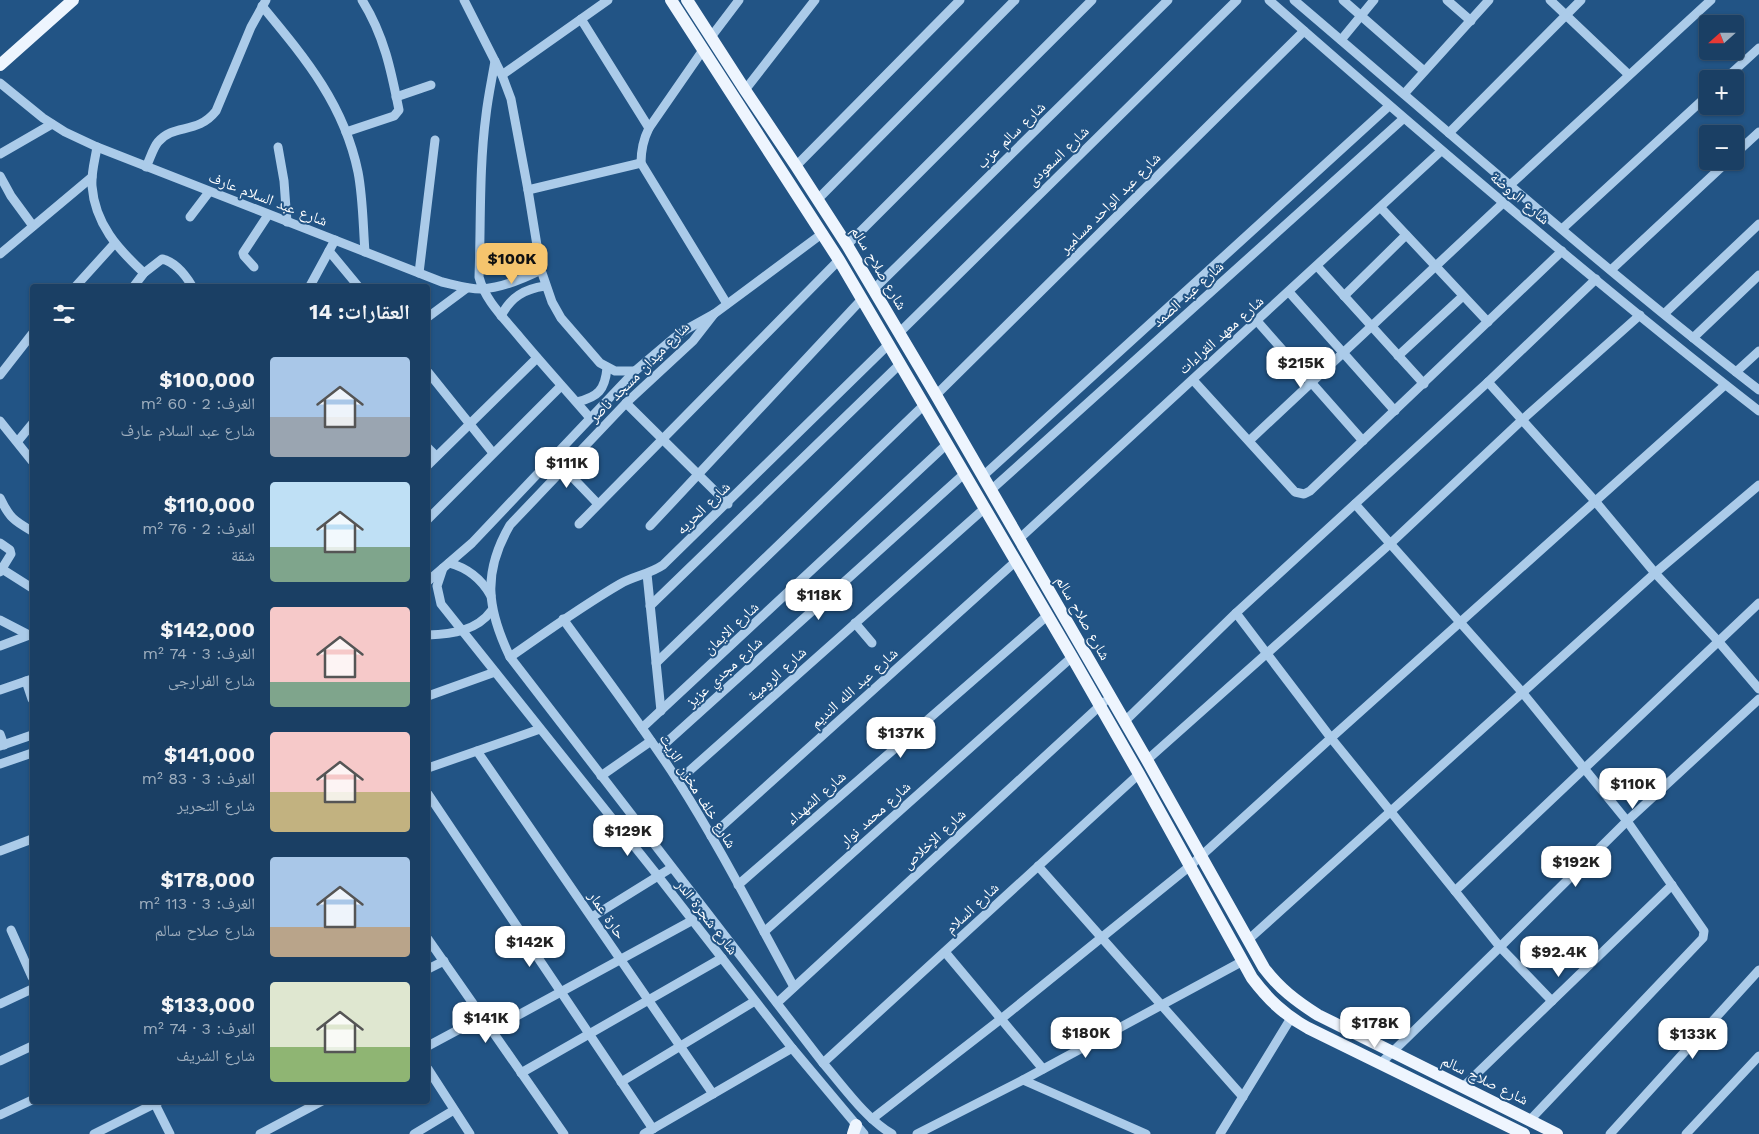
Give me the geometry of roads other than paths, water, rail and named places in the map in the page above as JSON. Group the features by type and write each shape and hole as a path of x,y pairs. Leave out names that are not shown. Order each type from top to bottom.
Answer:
{"main road":[{"path":"0,64 73,0"},
{"name":"شارع صلاح سالم","path":"671,0 823,233 1048,614 1243,961 1263,993 1290,1018 1353,1052 1524,1134"},
{"name":"شارع صلاح سالم","path":"687,0 818,199 899,332 1147,760 1264,968 1285,993 1318,1015 1557,1134"},
{"path":"1353,1052 1362,1046 1363,1042 1360,1035"}],"street":[{"path":"346,132 397,114 398,110 382,37 362,0"},
{"path":"464,0 496,61 511,99 541,270 552,302 561,318 607,368 615,371 635,372"},
{"path":"502,75 608,0"},
{"path":"711,37 740,0"},
{"path":"745,90 815,0"},
{"path":"796,166 960,0"},
{"path":"818,199 1015,0"},
{"path":"847,245 1092,0"},
{"name":"شارع سالم عزب","path":"873,290 1168,0"},
{"name":"شارع السعودى","path":"899,332 1237,0"},
{"name":"شارع الروضة","path":"1269,0 1503,203 1759,412"},
{"name":"شارع الروضة","path":"1294,0 1562,229 1693,338 1759,390"},
{"path":"1343,0 1424,71"},
{"path":"1341,40 1374,0"},
{"path":"1447,0 1471,21"},
{"path":"1404,94 1489,0"},
{"path":"1550,0 1629,75"},
{"path":"1449,133 1581,0"},
{"path":"1510,185 1711,0"},
{"path":"146,167 157,143 163,137 170,133 196,127 204,123 216,111 251,27 264,3 311,65 329,94 346,132 353,152 360,186 365,252"},
{"path":"581,19 648,128"},
{"name":"شارع عبد الواحد مسامير","path":"936,395 1304,31"},
{"path":"1735,70 1759,48"},
{"path":"703,50 648,128 643,140 641,163 727,304"},
{"path":"496,61 486,114 482,177 479,277 482,289 491,303 537,358 590,418"},
{"name":"شارع عبد السلام عارف","path":"0,83 52,124 96,147 442,282 467,288 482,289 513,282 541,270"},
{"path":"396,97 431,85"},
{"path":"1562,229 1699,103"},
{"name":"شارع عبد الصمد","path":"983,476 1390,106"},
{"name":"شارع عبد الصمد","path":"991,490 1403,118"},
{"path":"0,154 52,124"},
{"path":"1744,146 1759,132"},
{"path":"419,273 435,140"},
{"path":"96,147 92,177 98,211 114,244 144,273"},
{"path":"278,147 284,181 286,222"},
{"name":"شارع معهد القراءات","path":"1019,539 1442,151"},
{"path":"528,190 641,163"},
{"path":"1611,270 1718,170"},
{"path":"0,176 11,196 33,226"},
{"path":"0,254 92,177"},
{"path":"190,216 209,192"},
{"path":"1249,441 1503,203"},
{"path":"1381,208 1488,322"},
{"path":"254,267 246,260 243,253 268,215"},
{"path":"1664,314 1759,224"},
{"name":"شارع ميدان مسجد ناصر","path":"430,579 472,543 635,372 687,329 714,314 823,233"},
{"path":"1344,296 1406,235"},
{"path":"311,284 335,240"},
{"path":"78,284 114,244"},
{"path":"329,251 356,284"},
{"path":"1193,380 1295,492 1304,494 1310,491 1424,384 1562,251"},
{"path":"136,284 144,273 159,260 166,259 184,275 191,284"},
{"path":"579,524 839,260"},
{"path":"1317,266 1424,384"},
{"path":"1693,338 1759,275"},
{"path":"1124,722 1236,613 1488,382 1596,279"},
{"path":"502,316 514,298 523,292 545,286"},
{"path":"430,316 467,288"},
{"path":"1289,292 1395,411"},
{"path":"1398,356 1463,296"},
{"path":"650,526 862,299"},
{"name":"شارع ميدان مسجد ناصر","path":"491,596 491,577 494,559 500,541 510,525 626,403 688,347 714,314"},
{"path":"1147,760 1391,544 1522,420 1640,315"},
{"path":"1257,321 1363,441"},
{"path":"0,375 30,337"},
{"name":"شارع الحريه","path":"510,657 563,620 621,584 647,574 663,565 728,504 888,344"},
{"path":"1736,372 1759,351"},
{"path":"430,463 537,358"},
{"path":"650,606 900,364"},
{"path":"577,402 588,399 599,392 606,382 607,368"},
{"path":"430,374 493,453"},
{"path":"1488,382 1759,689"},
{"path":"872,1119 1001,1019 1202,856 1725,385"},
{"path":"430,517 561,386"},
{"path":"626,403 728,504"},
{"path":"656,663 924,405"},
{"path":"0,421 30,458"},
{"path":"18,442 30,427"},
{"name":"شارع الايمان","path":"642,728 947,444"},
{"path":"430,450 436,456"},
{"path":"553,457 598,504"},
{"name":"شارع مجدي عزيز","path":"658,750 965,474"},
{"path":"1248,940 1655,573 1759,484"},
{"path":"0,498 8,514 14,520 30,529"},
{"path":"1355,504 1522,692 1627,821 1702,927 1703,938 1530,1120"},
{"name":"شارع الرومية","path":"678,781 985,508"},
{"path":"0,544 10,550 11,554 1,570 30,587"},
{"name":"شارع عبد الله النديم","path":"711,836 1016,561"},
{"path":"446,566 466,569 474,574 491,596"},
{"name":"شارع شجرة الدر","path":"446,566 437,586 438,598 441,604 693,920 755,1002 858,1131"},
{"path":"647,574 661,712"},
{"name":"شارع شجرة الدر","path":"491,596 492,610 500,637 510,657 823,1063 872,1119 892,1134"},
{"path":"1455,891 1759,603"},
{"path":"430,635 462,630 479,624 492,610"},
{"path":"1236,613 1331,738 1500,947 1552,1001"},
{"name":"شارع الشهداء","path":"738,885 1048,614"},
{"path":"0,620 30,635"},
{"name":"شارع خلف مخزن الزيت","path":"563,620 652,741 678,781 711,836 794,987"},
{"path":"855,623 872,643"},
{"path":"0,646 30,635"},
{"name":"شارع محمد نوار","path":"764,932 1072,657"},
{"path":"430,695 495,672"},
{"path":"0,690 29,680"},
{"name":"شارع الإخلاص","path":"777,1003 1110,696"},
{"path":"1380,1064 1627,821 1759,699"},
{"path":"430,767 540,729"},
{"path":"0,734 2,745 30,736"},
{"path":"601,776 652,741"},
{"name":"حارة عمار","path":"477,751 713,1094"},
{"path":"0,764 30,754"},
{"name":"شارع السلام","path":"823,1063 1139,774"},
{"path":"430,797 653,1129"},
{"path":"0,851 30,840"},
{"path":"1038,866 1243,1097"},
{"path":"592,917 671,868"},
{"path":"1463,1087 1672,885"},
{"path":"491,1030 693,920"},
{"path":"11,930 30,973"},
{"path":"430,942 564,1134"},
{"path":"945,952 1043,1069"},
{"path":"521,1073 722,958"},
{"path":"430,968 444,961"},
{"path":"917,1134 1023,1080 1243,961"},
{"path":"1610,1134 1759,970"},
{"path":"0,1004 30,990"},
{"path":"621,1082 755,1002"},
{"path":"430,1045 482,1017"},
{"path":"1220,1134 1290,1018"},
{"path":"0,1061 30,1047"},
{"path":"644,1134 792,1048"},
{"path":"1686,1134 1759,1056"},
{"path":"430,1072 470,1134"},
{"path":"1023,1080 1146,1134"},
{"path":"0,1115 30,1101"},
{"path":"94,1134 156,1104"},
{"path":"158,1104 170,1134"},
{"path":"260,1134 316,1104"},
{"path":"414,1134 454,1110"}]}
